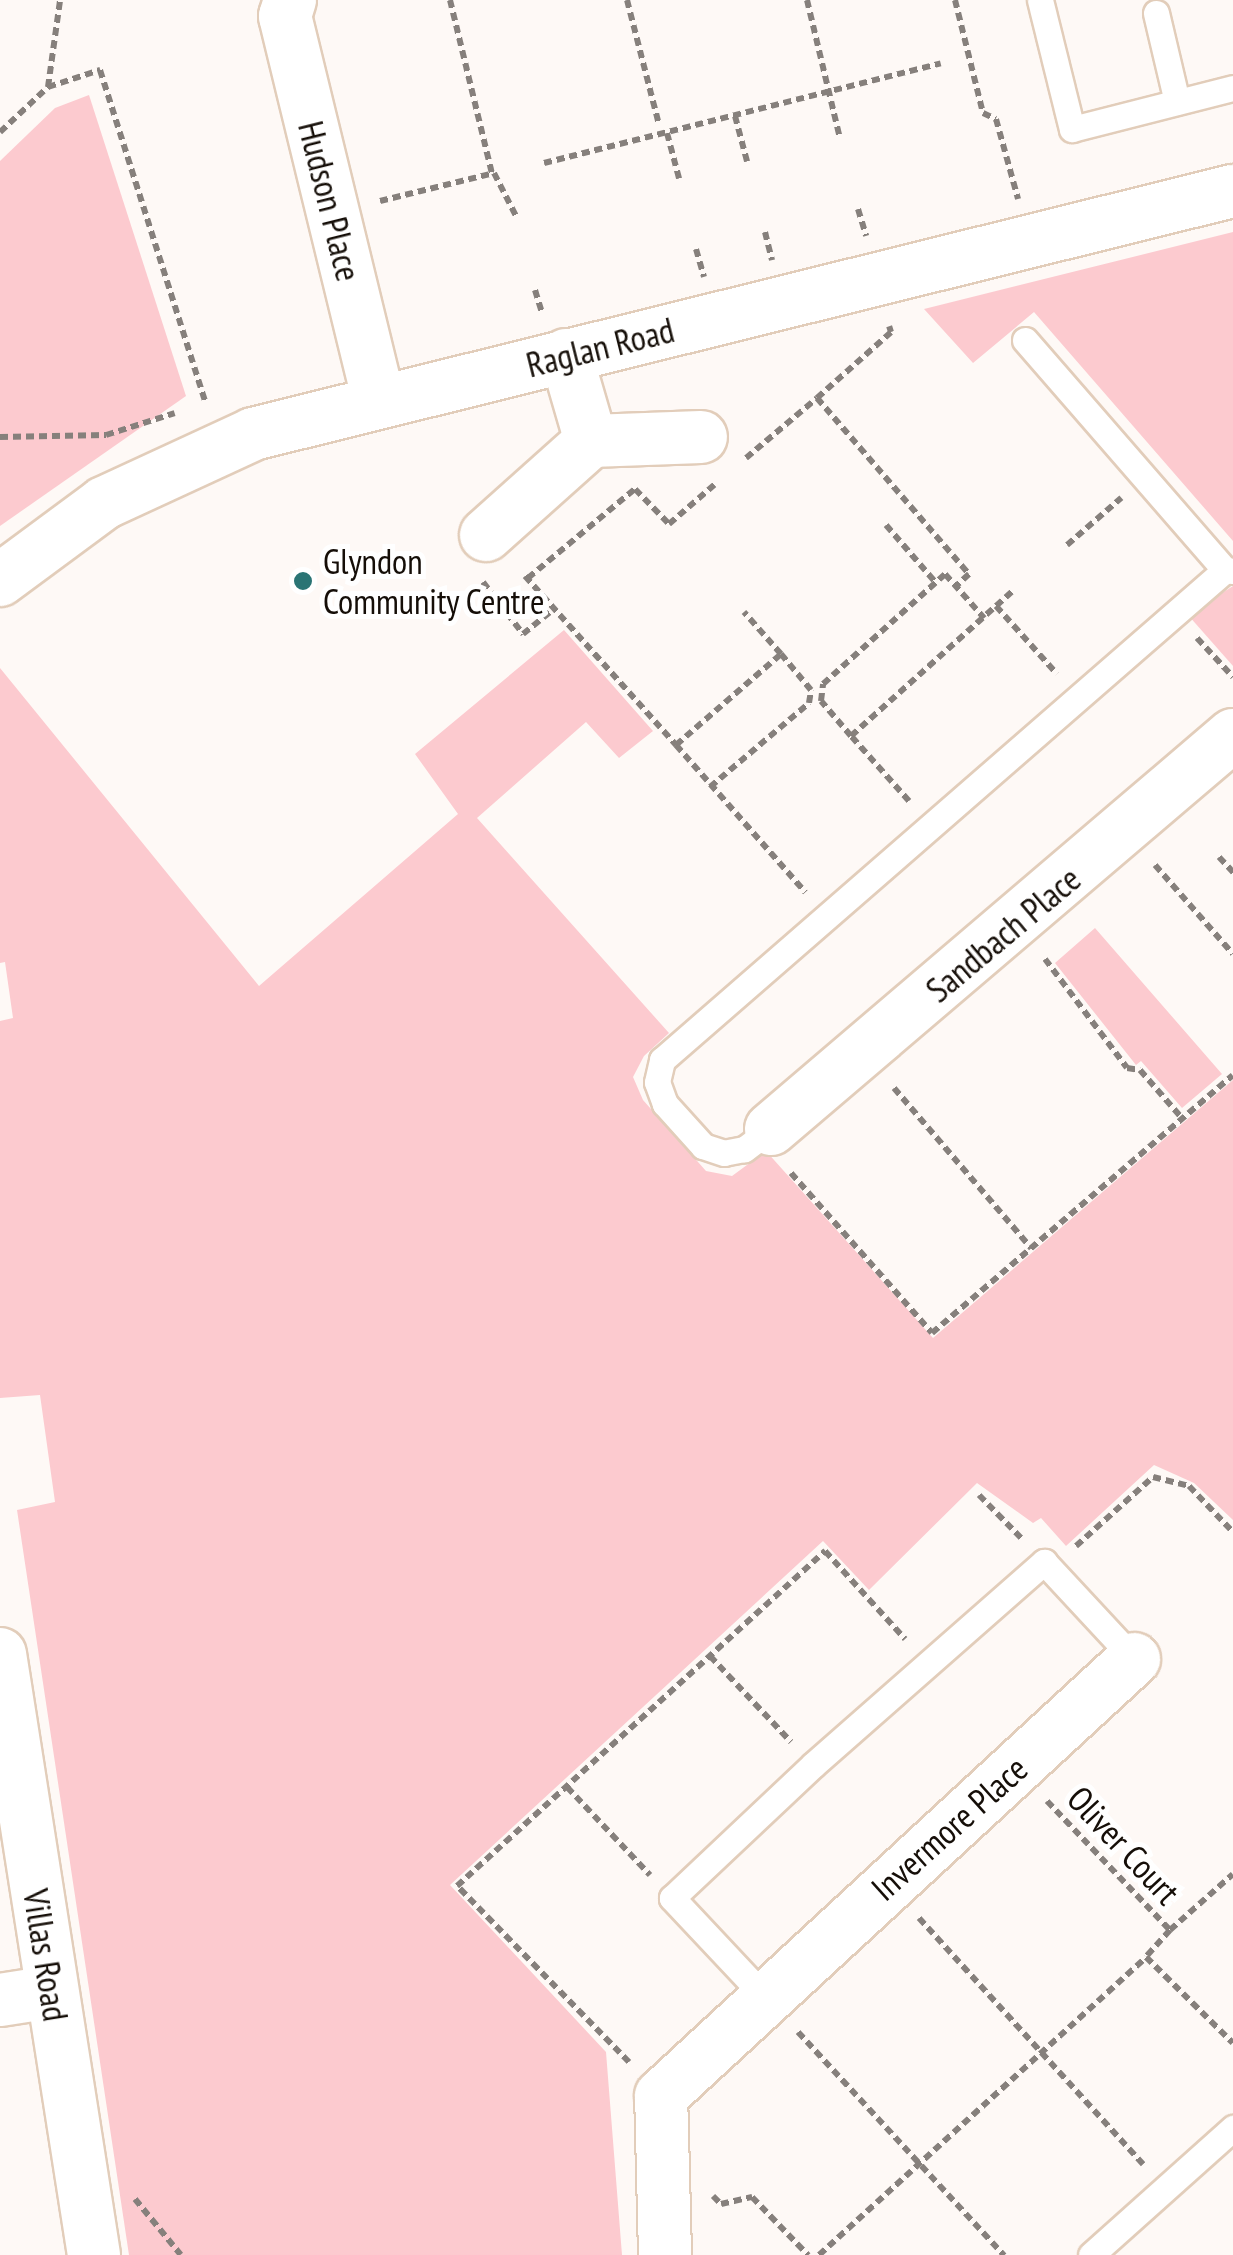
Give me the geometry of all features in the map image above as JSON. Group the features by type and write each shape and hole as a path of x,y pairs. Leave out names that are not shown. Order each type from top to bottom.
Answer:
{"street":[{"name":"Hudson Place","path":"290,0 285,16 379,402"},
{"name":"Raglan Road","path":"0,580 104,503 253,434 1233,191"},
{"path":"566,355 591,441"},
{"path":"486,536 591,441 724,457"},
{"name":"Sandbach Place","path":"765,1134 1233,736"},
{"name":"Villas Road","path":"0,1654 94,2255"},
{"name":"Invermore Place","path":"659,2121 765,1997 1134,1659"},
{"path":"0,2000 52,1992"},
{"path":"659,2121 665,2255"}],"lane":[{"path":"1040,0 1072,129 1233,88"},
{"path":"1156,5 1177,102"},
{"path":"765,1134 724,1153 703,1146 666,1104 657,1082 662,1060 1174,612 1229,570 1025,340"},
{"path":"765,1997 672,1898 812,1765 1044,1562 1134,1659"},
{"path":"1091,2255 1233,2128"}],"path":[{"path":"48,87 60,0"},
{"path":"450,0 492,174 511,196 517,218"},
{"path":"627,0 659,125"},
{"path":"807,0 840,138"},
{"path":"955,0 983,113 996,119 1019,204 1045,238"},
{"path":"544,162 940,63"},
{"path":"0,132 48,87 100,70 205,403 253,434"},
{"path":"735,116 747,160"},
{"path":"667,133 679,178"},
{"path":"373,203 492,174"},
{"path":"528,578 635,489 669,524 724,457 816,398 891,332 877,279"},
{"path":"816,398 969,574 956,586"},
{"path":"0,437 106,435 205,403"},
{"path":"1067,545 1145,478"},
{"path":"886,525 936,583"},
{"path":"486,536 555,608 825,915"},
{"path":"486,536 482,588 523,634 555,608"},
{"path":"930,825 821,701 823,684 945,574 984,618"},
{"path":"852,736 1015,589"},
{"path":"996,606 1077,697"},
{"path":"710,786 809,703 811,690 744,612"},
{"path":"1174,612 1233,678"},
{"path":"676,745 781,654"},
{"path":"1124,831 1233,954"},
{"path":"1219,857 1233,872"},
{"path":"1015,924 1092,1014 1128,1068 1140,1070 1182,1118"},
{"path":"864,1053 1031,1248"},
{"path":"765,1134 932,1332 1233,1074"},
{"path":"979,1495 1044,1562 1069,1552 1153,1477 1189,1486 1233,1532"},
{"path":"808,2255 752,2197 721,2204 659,2121 458,1886 824,1551 926,1662"},
{"path":"710,1656 812,1765"},
{"name":"Oliver Court","path":"1016,1768 1170,1930 1146,1957 1233,2043"},
{"path":"566,1787 672,1898"},
{"path":"1170,1930 1233,1874"},
{"path":"888,1884 1165,2189"},
{"path":"819,2255 1146,1957"},
{"path":"765,1997 922,2160 1004,2255"}],"shaded area":[{"path":"89,95 186,396 0,526 0,161 55,108"},
{"path":"1233,232 1233,541 1034,312 973,363 924,309"},
{"path":"1233,586 1233,666 1188,615"},
{"path":"564,630 653,731 619,758 586,722 477,818 669,1033 644,1056 633,1077 643,1100 706,1171 732,1176 766,1151 933,1338 1233,1080 1233,1520 1194,1483 1154,1465 1066,1546 1041,1518 1033,1523 977,1483 869,1590 823,1541 450,1885 606,2052 622,2255 129,2255 17,1510 55,1502 40,1395 0,1398 0,1021 13,1018 5,962 0,963 0,668 259,986 458,814 415,754"},
{"path":"1095,928 1222,1074 1182,1108 1141,1061 1136,1065 1055,963"}],"place":[{"name":"Glyndon Community Centre","path":"303,581"}]}
